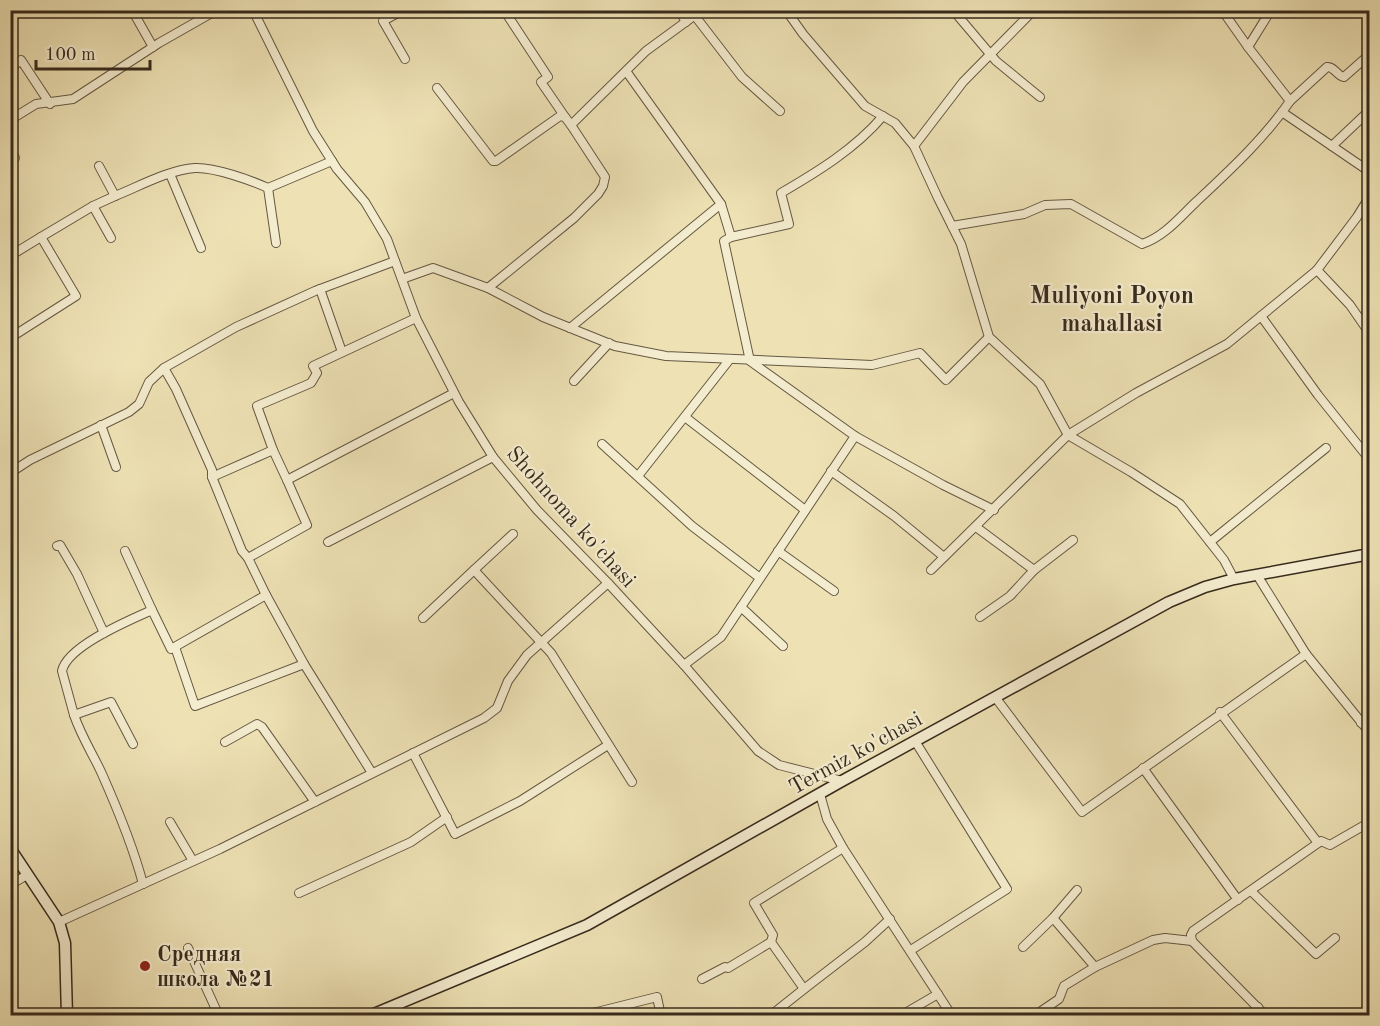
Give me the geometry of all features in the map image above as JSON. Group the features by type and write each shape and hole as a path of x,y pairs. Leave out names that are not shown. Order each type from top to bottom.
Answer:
{"main road":[{"name":"Termiz ko'chasi","path":"369,1016 587,925 842,781 1169,602 1205,587 1234,579 1370,554"},
{"path":"10,848 59,922 64,943 67,1016"}],"street":[{"path":"132,10 153,47"},
{"path":"10,120 36,105 74,99 153,47 217,10"},
{"name":"Shohnoma ko'chasi","path":"253,10 313,131 332,161 365,202 387,239 416,318 454,393 493,457 537,510 684,665 758,751 779,765 842,781"},
{"path":"403,10 383,21 405,59"},
{"path":"488,288 573,218 603,186 605,177 541,82 548,77 504,10"},
{"path":"679,10 687,22"},
{"path":"786,10 803,34 865,106 895,123 914,146 961,244 989,337 1040,384 1068,435 1131,472 1179,504 1224,560 1234,579"},
{"path":"954,10 990,54 1040,97"},
{"path":"914,146 963,82 1034,10"},
{"path":"1222,10 1290,101"},
{"path":"1248,47 1271,10"},
{"path":"572,125 646,51 698,13 742,77 780,111"},
{"path":"952,226 1024,214 1045,205 1071,204 1142,244 1149,242 1167,230 1231,170 1290,101 1327,67 1331,67 1344,77 1370,54"},
{"path":"10,59 15,65 21,60 50,104"},
{"path":"626,71 721,204 731,237"},
{"path":"437,87 493,161 560,116 565,117"},
{"path":"1332,146 1370,110"},
{"path":"1282,112 1370,172"},
{"path":"883,116 866,135 810,176 781,193 789,224 731,237 724,241 750,361 855,436 933,480 994,510"},
{"path":"10,151 15,158 10,161"},
{"path":"10,256 93,206 170,174 196,168 243,177 268,188 332,161"},
{"path":"99,166 115,196"},
{"path":"170,174 201,248"},
{"path":"268,188 276,243"},
{"path":"931,570 1068,435 1136,393 1227,344 1317,270 1370,196"},
{"path":"570,328 721,204"},
{"path":"93,206 111,238"},
{"path":"10,338 76,296 41,237"},
{"path":"10,473 30,460 129,412 139,404 148,382 164,368 236,327 320,289 395,261"},
{"path":"402,279 434,268 488,288 543,317 609,343 666,356 872,365 920,353 946,380 989,337"},
{"path":"1317,270 1350,305 1370,334"},
{"path":"320,289 342,352"},
{"path":"1261,316 1318,395 1370,460"},
{"path":"248,558 307,525 273,450 257,406 311,383 316,373 313,366 416,318"},
{"path":"574,381 609,343"},
{"path":"638,476 730,359"},
{"path":"164,368 176,389 212,470 212,477 242,551 248,558 304,664 372,773"},
{"path":"287,480 454,393"},
{"path":"685,417 805,510"},
{"path":"101,425 116,466"},
{"path":"684,665 721,637 855,436"},
{"path":"602,444 692,526 760,579"},
{"path":"1210,542 1326,448"},
{"path":"212,477 273,450"},
{"path":"328,542 493,457"},
{"path":"831,471 894,516 944,557"},
{"path":"976,527 1034,570"},
{"path":"423,618 513,534"},
{"path":"980,617 1010,596 1034,570 1072,540"},
{"path":"57,546 60,544 77,574 104,633"},
{"path":"125,551 171,649 266,595"},
{"path":"778,551 834,591"},
{"path":"474,570 538,640 542,641 565,672 632,782"},
{"path":"1257,575 1306,654 1370,733"},
{"path":"59,922 193,861 484,718 497,708 508,681 527,655 608,583"},
{"path":"741,607 783,646"},
{"path":"143,884 134,851 102,773 86,745 74,715 62,671 63,664 75,653 104,633 152,610"},
{"path":"175,647 195,706 304,664"},
{"path":"995,697 1082,812 1220,712 1306,654"},
{"path":"74,715 111,702 133,744"},
{"path":"1220,712 1318,843"},
{"path":"1361,723 1370,714"},
{"path":"225,742 257,724 262,727 315,802"},
{"path":"911,950 1007,889 915,741"},
{"path":"413,753 455,834 520,801 608,745"},
{"path":"1143,768 1238,900"},
{"path":"820,794 827,819 843,848 952,1016"},
{"path":"299,893 411,842 447,818"},
{"path":"170,822 193,861"},
{"path":"1266,1016 1192,941 1193,931 1321,841 1330,845 1370,822"},
{"path":"702,979 725,967 728,968 771,942 773,935 754,903 843,848"},
{"path":"10,885 27,874"},
{"path":"1023,947 1053,918 1077,890"},
{"path":"1251,891 1316,954 1335,938"},
{"path":"1053,918 1095,967"},
{"path":"770,1016 865,942 890,919"},
{"path":"1034,1016 1059,999 1064,986 1095,967 1153,940 1165,938 1192,941"},
{"path":"771,942 804,989"},
{"path":"188,948 219,1016"},
{"path":"900,1016 938,994"},
{"path":"581,1016 657,997 661,1016"},
{"path":"1250,1016 1258,1007"}],"place":[{"name":"Средняя школа №21","path":"145,966"}],"district":[{"name":"Muliyoni Poyon mahallasi","path":"1112,309"}]}
